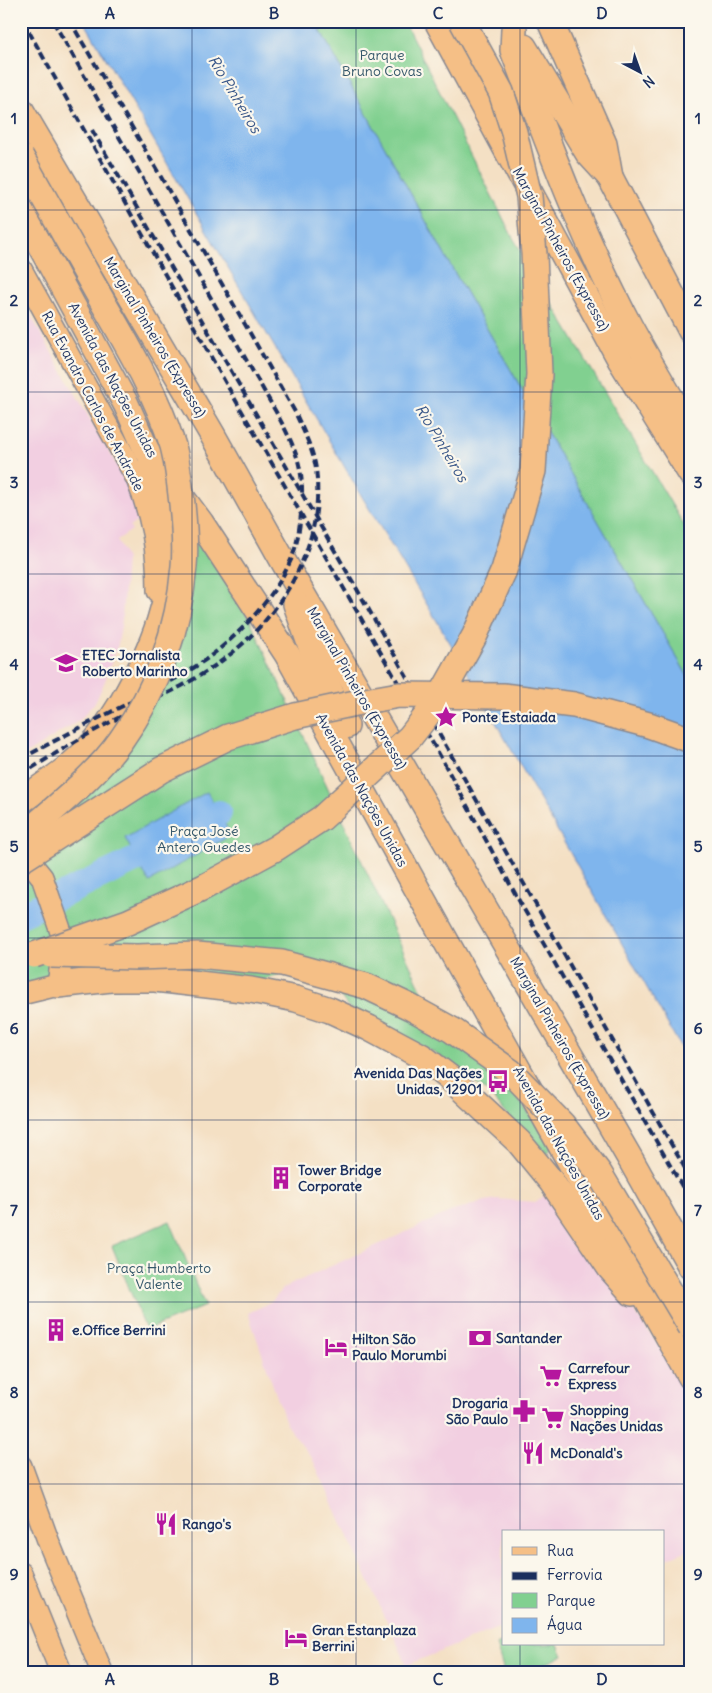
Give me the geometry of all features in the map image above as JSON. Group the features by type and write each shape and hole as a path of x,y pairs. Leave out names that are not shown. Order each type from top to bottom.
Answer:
{"highway":[{"name":"Marginal Pinheiros (Expressa)","path":"437,21 621,360 691,474"},
{"path":"28,958 128,922 204,887 276,848 322,818 410,737 438,701 475,635 504,570 533,471 540,374 529,196 514,132 501,92 462,21"},
{"path":"550,21 604,144 610,177"},
{"path":"512,25 588,153 610,177 691,331"},
{"path":"512,25 513,50 586,234 630,327 691,432"},
{"name":"Marginal Pinheiros (Expressa)","path":"21,110 212,434 282,559 691,1267"},
{"path":"21,157 121,334 158,405 173,448 180,481 184,564 180,604 170,642 146,699 121,741 98,767 21,838"},
{"name":"Avenida das Nações Unidas","path":"21,210 126,404 146,449 201,523 287,654 691,1377"},
{"path":"21,801 69,767 91,746 114,716 132,685 158,627 170,567 169,536 164,511 146,449"},
{"path":"282,559 315,658 354,742 404,866"},
{"path":"21,860 161,770 228,737 295,716 399,695 503,696 574,705 650,725 691,740"},
{"path":"28,958 197,955 282,963 366,986 410,1006 452,1030 511,1072 562,1124 598,1173 691,1327"},
{"path":"58,985 111,978 155,979 251,990 296,999 330,1010 370,1028 420,1056 450,1078 519,1142 551,1182 610,1268 664,1329"}],"main road":[{"name":"Rua Evandro Carlos de Andrade","path":"21,269 124,454 148,505 158,559 158,627"},
{"path":"21,856 42,877 62,935 62,956 58,985 21,994"},
{"path":"21,1466 49,1544 102,1672"},
{"path":"21,1573 61,1672"}],"shaded area":[{"path":"21,299 124,478 142,518 129,527 132,530 117,540 126,559 122,620 118,644 96,701 80,720 21,757"},
{"path":"547,1190 571,1221 665,1355 691,1397 691,1549 664,1560 664,1530 502,1530 502,1626 407,1665 312,1458 287,1426 248,1313 273,1300 283,1289 294,1283 450,1212 497,1199 536,1202 543,1197"}],"green space":[{"name":"Parque Bruno Covas","path":"315,21 404,21 512,236 691,537 691,682 453,270"},
{"name":"Praça José Antero Guedes","path":"191,527 250,620 439,1028 501,1076 553,1146 543,1157 488,1092 433,1052 349,1008 334,987 288,972 264,980 21,992 21,821 107,747"},
{"name":"Praça Humberto Valente","path":"170,1221 205,1306 146,1330 112,1246"},
{"path":"502,1642 502,1646 559,1646 563,1656 526,1672 504,1672 496,1645"}],"water":[{"name":"Rio Pinheiros","path":"84,21 315,21 453,270 691,682 691,1065 458,656 361,495"},
{"path":"207,792 231,835 149,882 125,838"}],"waterway":[{"path":"21,915 137,859 219,813"}],"railway":[{"path":"23,21 224,380 439,754 517,897 691,1202"},
{"path":"53,21 281,422 298,461 302,494"},
{"path":"21,775 93,732 200,676 236,649 258,629 276,607 292,582 305,555 313,528 317,499 316,469 313,454 295,412 70,21"},
{"path":"92,130 365,603 691,1179"},
{"path":"21,759 180,676 205,660 234,636 248,623 282,578 294,551 301,514"}],"place":[{"name":"ETEC Jornalista Roberto Marinho","path":"66,663"},
{"name":"Ponte Estaiada","path":"446,717"},
{"name":"Avenida Das Nações Unidas, 12901","path":"498,1081"},
{"name":"Tower Bridge Corporate","path":"281,1178"},
{"name":"e.Office Berrini","path":"56,1330"},
{"name":"Santander","path":"480,1338"},
{"name":"Hilton São Paulo Morumbi","path":"336,1347"},
{"name":"Carrefour Express","path":"551,1376"},
{"name":"Drogaria São Paulo","path":"524,1411"},
{"name":"Shopping Nações Unidas","path":"553,1418"},
{"name":"McDonald's","path":"533,1453"},
{"name":"Rango's","path":"166,1524"},
{"name":"Gran Estanplaza Berrini","path":"296,1638"}]}
